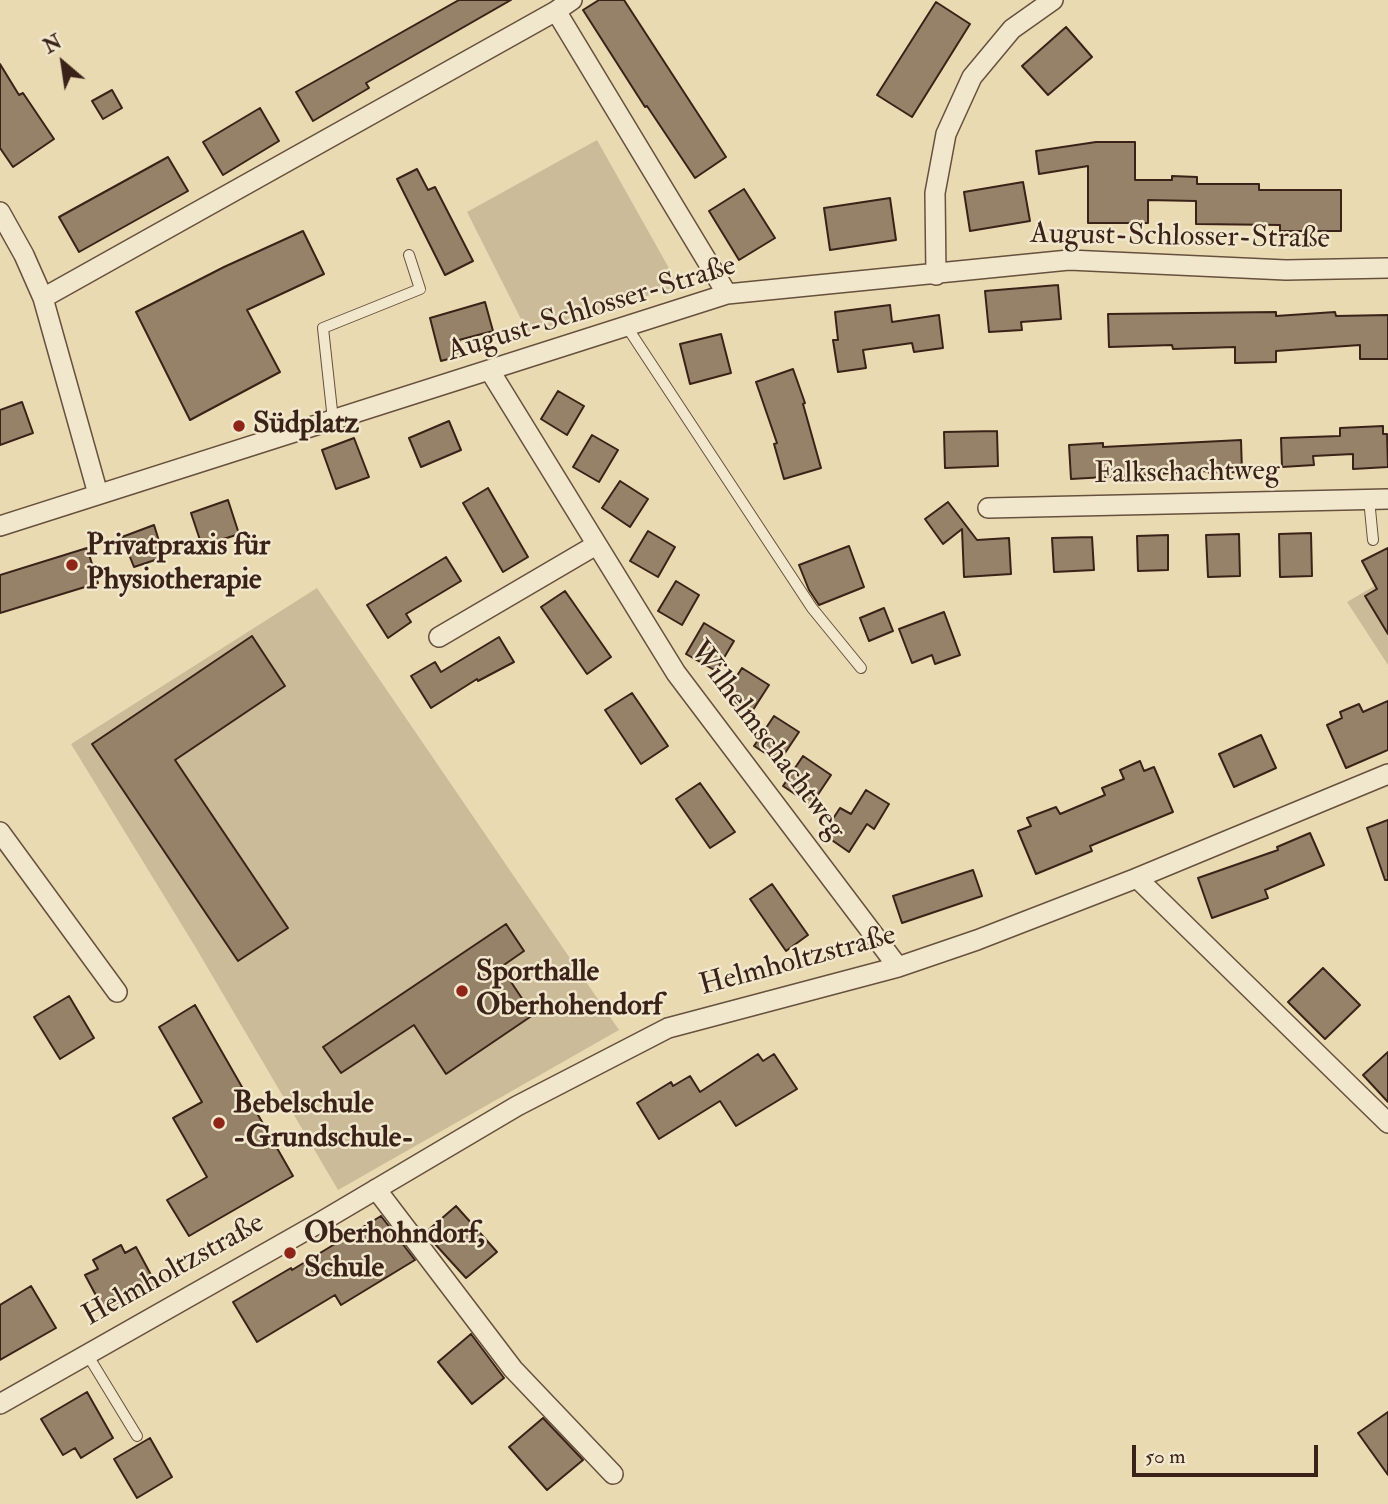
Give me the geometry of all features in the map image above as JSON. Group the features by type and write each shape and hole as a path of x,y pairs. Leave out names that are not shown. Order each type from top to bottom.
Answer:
{"street":[{"path":"936,275 935,193 946,134 972,77 1012,29 1054,0"},
{"path":"43,298 559,6 727,294"},
{"path":"0,212 24,255 43,298 98,494"},
{"name":"August-Schlosser-Straße","path":"0,526 727,294 1069,260 1286,270 1388,268"},
{"name":"Wilhelmschachtweg","path":"490,371 676,673 898,967"},
{"name":"Falkschachtweg","path":"988,508 1378,499"},
{"path":"439,637 596,545"},
{"name":"Helmholtzstraße","path":"0,1404 517,1106 667,1028 898,967 977,940 1388,774"},
{"path":"0,832 117,992"},
{"path":"1136,878 1388,1123"},
{"path":"376,1189 513,1369 613,1474"}],"lane":[{"path":"333,420 323,328 420,289 410,256"},
{"path":"627,327 812,608 861,668"},
{"path":"1373,540 1378,499"},
{"path":"86,1354 137,1436"}],"shaded area":[{"path":"597,140 679,286 528,333 467,212"},
{"path":"1388,578 1388,665 1347,602"},
{"path":"317,588 619,1030 338,1190 196,948 71,744"}],"building":[{"path":"459,0 511,0 366,83 369,88 313,121 296,92"},
{"path":"599,0 624,0 726,157 695,178 647,106 645,107 583,10"},
{"path":"936,2 970,24 912,117 877,95"},
{"path":"1066,27 1092,57 1048,95 1022,66"},
{"path":"0,64 19,95 23,93 54,139 13,167 0,148"},
{"path":"112,90 122,108 103,119 92,101"},
{"path":"260,108 279,141 223,175 203,142"},
{"path":"1096,142 1135,142 1135,180 1172,180 1172,176 1197,177 1197,184 1259,184 1259,190 1341,190 1341,231 1280,231 1280,225 1196,224 1196,201 1148,200 1148,223 1088,223 1088,166 1039,174 1036,151"},
{"path":"168,157 188,191 79,252 59,217"},
{"path":"417,169 428,190 435,187 473,261 445,275 397,179"},
{"path":"1023,182 1030,221 970,231 964,192"},
{"path":"744,189 775,238 739,260 709,211"},
{"path":"890,198 896,240 830,250 824,208"},
{"path":"303,231 324,274 247,310 280,372 190,420 136,312"},
{"path":"1058,285 1061,319 1021,322 1022,330 989,332 985,291"},
{"path":"485,302 493,331 459,340 463,355 441,361 430,318"},
{"path":"890,305 892,322 939,315 943,348 914,352 912,343 863,350 866,368 838,372 833,340 838,340 835,312"},
{"path":"1276,312 1276,316 1335,312 1336,316 1388,315 1388,359 1360,359 1360,345 1276,351 1276,362 1235,363 1235,347 1109,347 1108,314"},
{"path":"721,334 731,373 690,384 680,344"},
{"path":"793,369 805,403 803,404 821,468 784,479 774,444 777,443 756,382"},
{"path":"558,391 584,406 567,435 541,419"},
{"path":"22,402 33,433 0,445 0,410"},
{"path":"449,421 461,450 421,467 409,438"},
{"path":"1383,426 1383,434 1387,434 1388,467 1353,469 1353,454 1313,456 1314,465 1282,467 1281,438 1340,436 1340,428"},
{"path":"997,431 998,466 945,468 944,432"},
{"path":"592,435 618,450 599,482 573,467"},
{"path":"354,438 369,477 336,489 322,450"},
{"path":"1241,440 1242,472 1209,471 1071,479 1069,445 1103,443 1103,447"},
{"path":"620,481 648,499 630,527 602,508"},
{"path":"488,488 528,557 503,572 463,503"},
{"path":"228,500 239,534 202,546 191,513"},
{"path":"948,502 977,540 1009,538 1011,574 964,577 962,529 943,544 925,519"},
{"path":"154,525 164,557 134,567 122,537"},
{"path":"648,531 675,547 658,577 630,561"},
{"path":"1311,533 1312,576 1280,577 1279,534"},
{"path":"1239,534 1240,576 1208,577 1206,535"},
{"path":"1168,535 1168,570 1138,571 1137,536"},
{"path":"1092,537 1094,570 1054,572 1052,538"},
{"path":"849,546 864,587 819,605 809,590 799,565"},
{"path":"87,548 98,583 0,613 0,575"},
{"path":"1388,548 1388,634 1365,596 1377,589 1362,561"},
{"path":"446,557 461,581 406,614 411,622 388,638 367,605"},
{"path":"676,581 699,595 682,625 658,611"},
{"path":"565,591 611,657 587,674 541,607"},
{"path":"884,608 893,631 869,641 860,618"},
{"path":"944,612 960,655 935,664 932,655 912,663 899,629"},
{"path":"704,623 734,641 716,671 686,654"},
{"path":"252,636 285,686 175,760 288,928 238,961 92,744"},
{"path":"499,637 514,662 478,681 477,679 431,708 411,676 435,662 441,672"},
{"path":"742,668 769,685 751,713 724,696"},
{"path":"632,693 668,746 641,764 605,710"},
{"path":"1388,701 1388,750 1346,768 1327,725 1342,718 1340,712 1359,704 1363,712"},
{"path":"774,716 799,732 779,762 754,746"},
{"path":"1261,735 1276,768 1234,787 1219,754"},
{"path":"803,756 831,775 811,805 783,786"},
{"path":"1140,761 1144,771 1154,767 1173,812 1090,846 1092,851 1036,874 1018,831 1031,826 1027,818 1056,807 1060,814 1105,795 1102,788 1124,779 1120,770"},
{"path":"700,783 735,832 710,848 676,799"},
{"path":"866,790 889,804 874,829 867,824 849,852 823,834 840,808 851,814"},
{"path":"1388,820 1388,880 1385,880 1367,828"},
{"path":"1310,833 1324,865 1265,890 1268,898 1212,918 1198,878 1278,850 1277,847"},
{"path":"973,870 982,896 902,923 893,896"},
{"path":"772,884 808,935 786,951 750,899"},
{"name":"Sporthalle Oberhohendorf","path":"506,924 524,951 501,967 533,1015 446,1074 414,1025 341,1073 323,1047"},
{"path":"1323,968 1360,1005 1325,1039 1288,1002"},
{"path":"69,996 94,1038 60,1059 34,1017"},
{"name":"Bebelschule -Grundschule-","path":"195,1005 293,1176 189,1236 167,1200 207,1177 173,1118 202,1102 159,1027"},
{"path":"1388,1052 1388,1102 1363,1075"},
{"path":"758,1054 763,1061 774,1054 797,1089 736,1126 720,1101 659,1139 637,1103 671,1082 673,1086 690,1076 700,1092"},
{"path":"456,1206 497,1252 466,1278 425,1233"},
{"path":"381,1216 415,1260 341,1305 335,1295 257,1342 233,1302"},
{"path":"121,1245 125,1253 136,1247 157,1286 106,1314 85,1275 98,1269 93,1260"},
{"path":"31,1286 56,1328 0,1360 0,1305"},
{"path":"471,1334 504,1378 472,1404 438,1362"},
{"path":"87,1392 113,1438 81,1458 75,1448 63,1455 41,1419"},
{"path":"1388,1412 1388,1475 1358,1433"},
{"path":"543,1418 583,1460 547,1490 509,1447"},
{"path":"150,1438 172,1477 137,1498 114,1459"}],"place":[{"name":"Südplatz","path":"239,426"},
{"name":"Privatpraxis für Physiotherapie","path":"72,565"},
{"name":"Sporthalle Oberhohendorf","path":"462,991"},
{"name":"Bebelschule -Grundschule-","path":"219,1123"},
{"name":"Oberhohndorf, Schule","path":"290,1253"}]}
